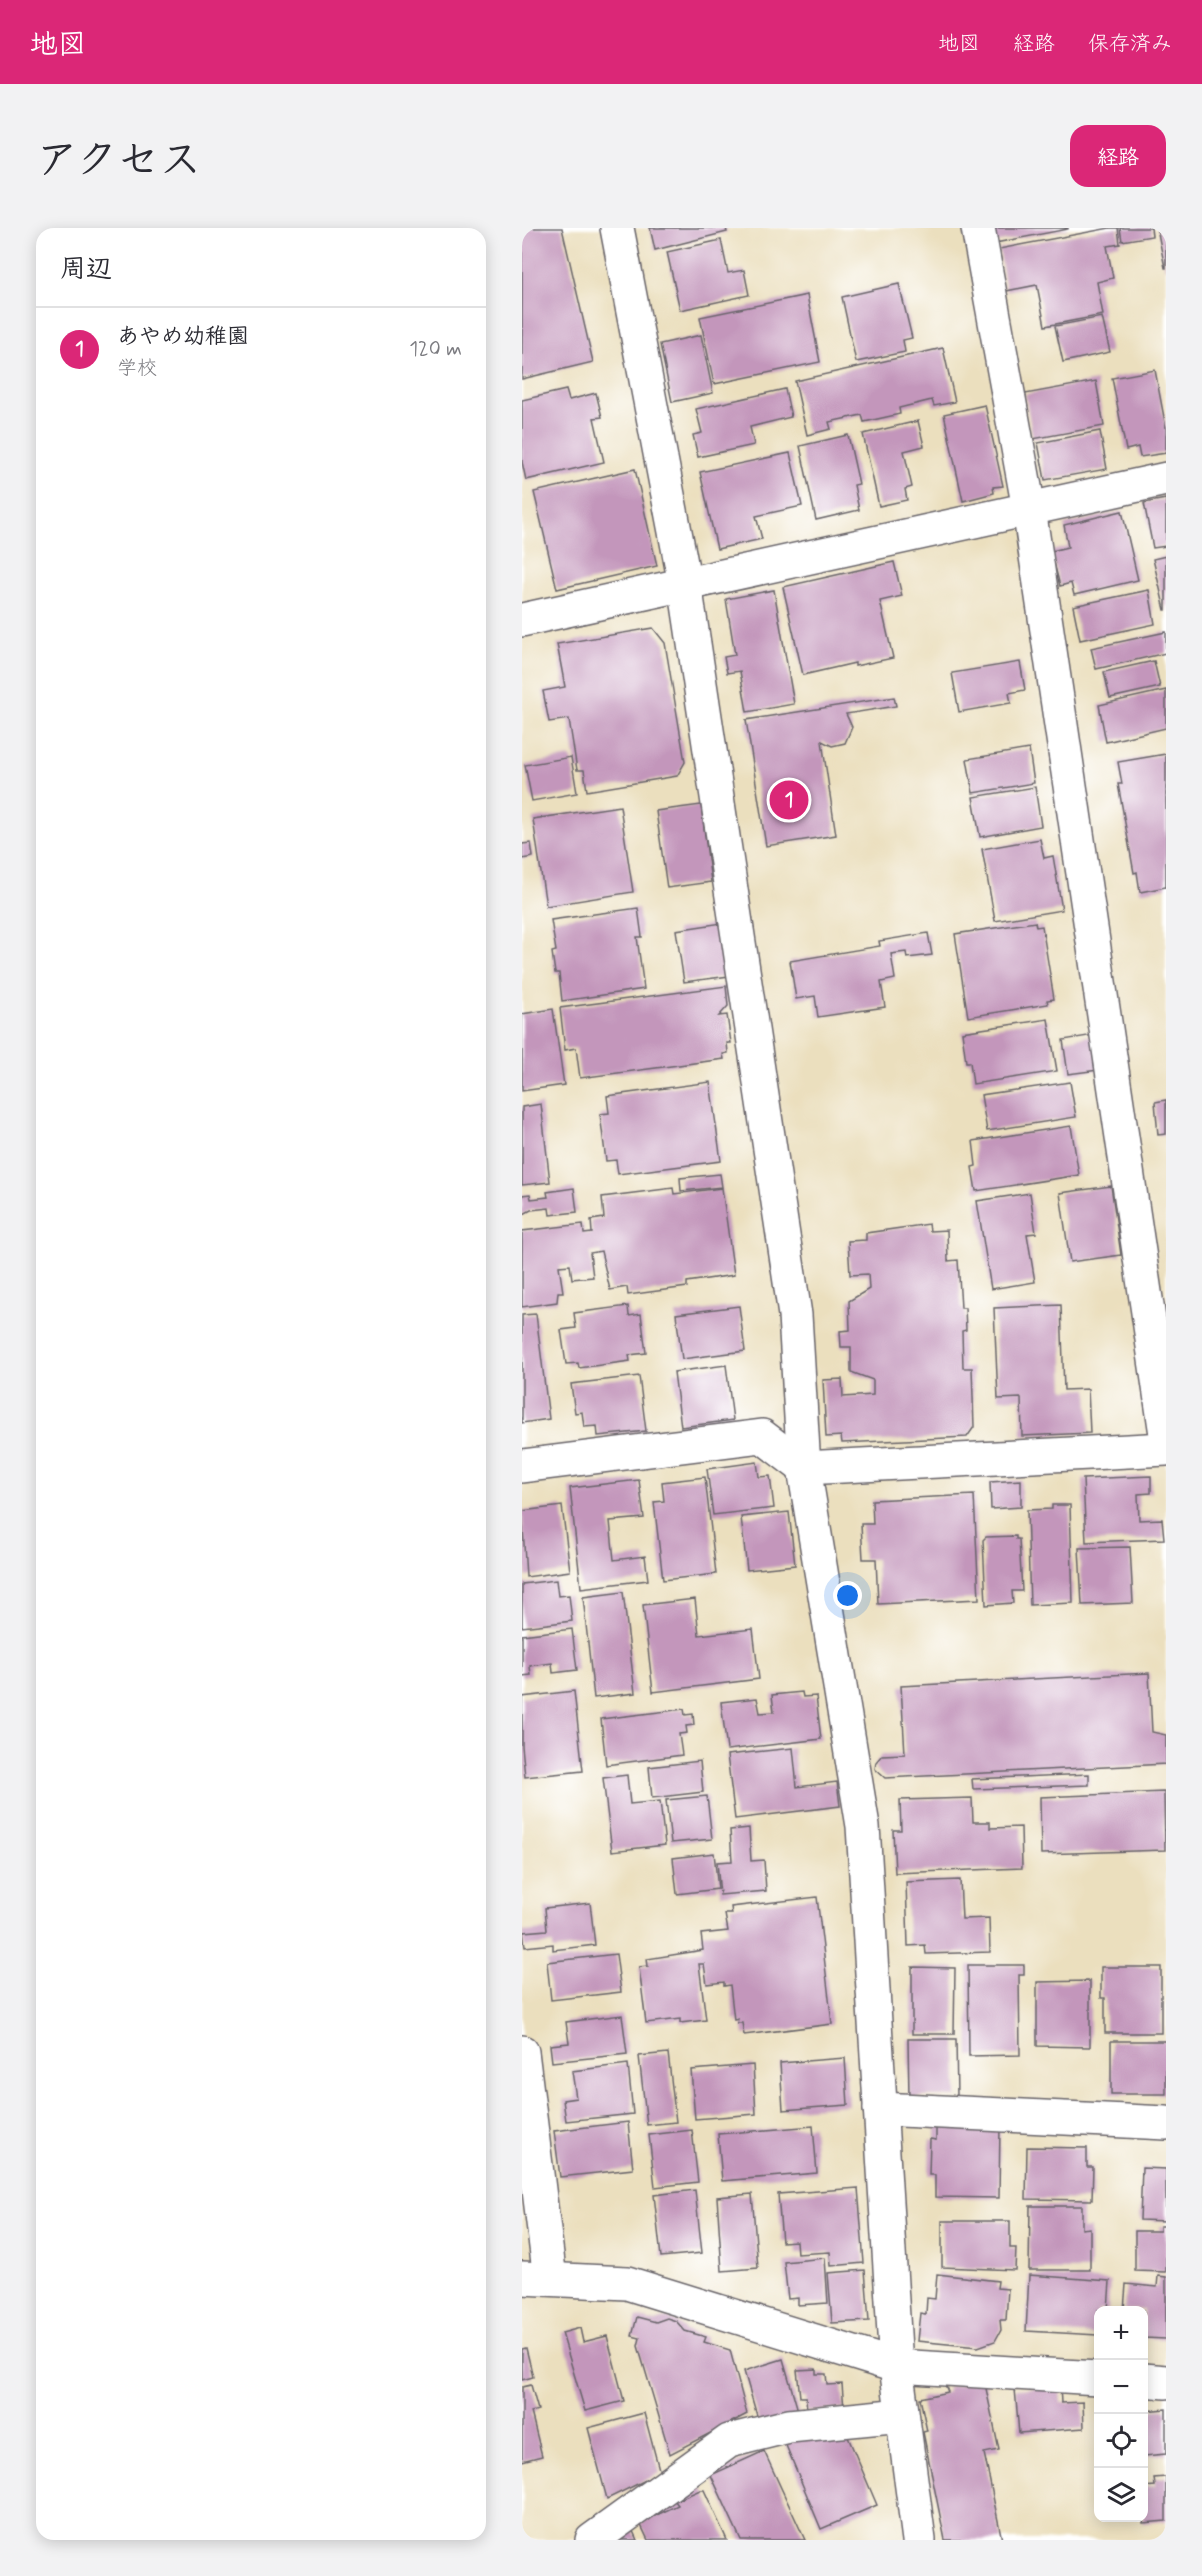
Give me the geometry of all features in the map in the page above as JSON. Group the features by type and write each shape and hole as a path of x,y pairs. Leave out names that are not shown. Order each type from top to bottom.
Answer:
{"street":[{"path":"617,228 685,584 795,1315 804,1468 863,1826 896,2366 919,2540"},
{"path":"978,228 1029,508 1166,1434"},
{"path":"522,620 1166,479"},
{"path":"522,1466 762,1436 804,1468 1166,1449"},
{"path":"522,2052 536,2279 627,2283 896,2366 1094,2378"},
{"path":"880,2109 1166,2123"},
{"path":"1148,2380 1166,2382"},
{"path":"592,2540 729,2441 789,2426 902,2415"}],"building":[{"path":"522,228 562,228 593,362 522,379"},
{"path":"650,228 726,228 727,232 655,250"},
{"path":"992,228 1068,228 1068,229 995,243"},
{"path":"1118,228 1120,244 1107,246 1113,278 1097,282 1103,315 1045,326 1037,285 1006,291 999,249"},
{"path":"1120,228 1151,228 1152,236 1122,241"},
{"path":"1157,228 1166,228 1166,268 1165,268"},
{"path":"721,240 728,273 744,270 749,295 680,310 667,252"},
{"path":"899,284 912,338 903,340 905,352 856,362 842,297"},
{"path":"807,295 820,362 714,384 700,317"},
{"path":"1102,317 1110,352 1063,362 1055,326"},
{"path":"701,335 713,393 672,402 660,344"},
{"path":"943,348 955,402 934,406 932,400 899,408 900,414 864,422 862,415 829,422 831,429 807,435 795,381"},
{"path":"1155,370 1166,428 1166,453 1140,457 1138,447 1126,450 1112,378"},
{"path":"1096,381 1104,426 1033,439 1025,394"},
{"path":"785,389 791,417 750,427 754,445 698,457 693,435 702,433 696,409"},
{"path":"566,390 569,400 596,393 602,417 594,418 604,462 526,480 522,462 522,400"},
{"path":"985,405 1003,486 993,487 994,493 963,501 944,414"},
{"path":"918,421 924,446 904,451 912,487 905,489 907,500 879,506 863,434"},
{"path":"1100,431 1107,469 1045,480 1038,443"},
{"path":"848,435 859,484 854,485 859,510 816,520 800,446"},
{"path":"790,453 802,506 756,516 762,539 717,549 700,472"},
{"path":"635,469 657,566 557,589 534,492"},
{"path":"1166,499 1166,546 1153,548 1144,503"},
{"path":"1122,511 1138,580 1074,595 1071,583 1060,586 1051,551 1068,547 1064,525"},
{"path":"1166,556 1166,610 1165,610 1153,559"},
{"path":"894,562 902,596 880,601 893,658 855,666 855,663 803,675 783,587"},
{"path":"774,590 794,704 747,712 740,671 727,673 724,657 735,655 726,599"},
{"path":"1149,590 1155,624 1080,640 1073,606"},
{"path":"653,628 665,643 685,762 677,776 587,791 584,770 577,770 569,719 549,722 543,691 565,687 557,644"},
{"path":"1166,632 1166,653 1096,669 1091,648"},
{"path":"1154,661 1160,687 1110,698 1104,672"},
{"path":"1020,662 1025,690 1009,693 1011,703 959,712 952,673"},
{"path":"1166,690 1166,728 1106,742 1099,705"},
{"path":"894,697 896,706 846,714 852,727 845,743 832,746 822,741 836,835 766,846 746,720"},
{"path":"1029,749 1034,783 973,793 967,759"},
{"path":"1166,754 1166,887 1140,892 1137,872 1134,873 1118,784 1122,784 1118,762"},
{"path":"571,757 577,793 532,801 525,765"},
{"path":"1035,787 1041,826 980,837 973,797"},
{"path":"701,805 711,882 667,888 656,811"},
{"path":"620,806 633,892 546,906 533,819"},
{"path":"1040,839 1044,858 1053,856 1062,910 995,921 982,849"},
{"path":"531,843 533,857 522,859 522,844"},
{"path":"638,908 642,937 637,937 644,989 562,1001 559,973 555,973 552,952 556,951 551,920"},
{"path":"1035,922 1036,927 1042,926 1054,999 1047,1000 1048,1004 968,1017 955,934"},
{"path":"722,923 729,976 684,982 676,930"},
{"path":"928,933 932,955 907,958 906,952 891,954 895,979 881,982 885,1007 818,1017 815,996 796,999 790,961 880,946 879,941"},
{"path":"726,986 728,1006 719,1016 727,1015 731,1043 727,1043 728,1053 723,1054 724,1059 580,1078 576,1048 565,1050 560,1008"},
{"path":"553,1009 564,1085 522,1091 522,1014"},
{"path":"1048,1019 1057,1071 973,1084 970,1062 966,1062 962,1032"},
{"path":"1100,1034 1106,1069 1068,1074 1063,1040"},
{"path":"710,1082 721,1161 618,1174 616,1160 606,1161 600,1114 609,1113 607,1096"},
{"path":"1070,1082 1076,1117 987,1131 981,1095"},
{"path":"1166,1100 1166,1134 1158,1135 1155,1102"},
{"path":"541,1104 550,1182 522,1185 522,1107"},
{"path":"1071,1126 1079,1175 976,1191 972,1167 976,1166 973,1141"},
{"path":"720,1174 722,1187 681,1191 680,1178"},
{"path":"1111,1186 1121,1255 1070,1262 1060,1193"},
{"path":"574,1188 577,1212 550,1215 549,1208 531,1210 522,1215 522,1195 530,1194 531,1199 548,1197 547,1192"},
{"path":"673,1188 674,1194 722,1188 734,1275 687,1282 687,1287 628,1295 627,1287 610,1290 601,1251 590,1253 593,1277 572,1279 570,1265 559,1266 563,1292 558,1292 557,1302 522,1307 522,1231 583,1224 584,1234 592,1233 591,1220 604,1218 602,1197"},
{"path":"1030,1193 1036,1233 1027,1234 1035,1282 991,1289 977,1201"},
{"path":"929,1224 930,1231 947,1230 948,1261 958,1260 961,1308 965,1308 966,1330 962,1331 963,1368 972,1368 974,1427 967,1437 842,1443 841,1436 826,1437 823,1380 842,1379 843,1397 873,1395 873,1380 851,1372 851,1347 841,1347 840,1331 850,1330 849,1301 869,1289 868,1274 850,1275 848,1241 866,1240 866,1233"},
{"path":"1061,1305 1064,1390 1088,1389 1090,1433 1022,1436 1021,1398 998,1399 994,1308"},
{"path":"628,1306 629,1316 641,1314 646,1353 629,1355 630,1361 579,1368 578,1363 566,1364 561,1330 576,1328 574,1313"},
{"path":"739,1306 745,1351 682,1359 676,1314"},
{"path":"536,1314 549,1419 522,1423 522,1315"},
{"path":"726,1365 733,1420 681,1427 674,1372"},
{"path":"639,1376 646,1431 598,1436 597,1426 584,1427 582,1412 575,1413 571,1384"},
{"path":"757,1462 759,1477 770,1476 774,1508 713,1515 707,1469"},
{"path":"1151,1476 1151,1493 1138,1494 1139,1520 1162,1519 1164,1539 1086,1542 1083,1479"},
{"path":"705,1477 716,1574 663,1580 654,1502 664,1501 662,1482"},
{"path":"639,1480 644,1518 610,1521 614,1560 645,1556 648,1580 581,1588 570,1488"},
{"path":"1021,1480 1021,1507 991,1509 990,1482"},
{"path":"974,1495 979,1599 878,1604 876,1559 863,1559 861,1524 873,1524 872,1500"},
{"path":"1052,1505 1070,1505 1073,1603 1030,1605 1027,1510 1052,1509"},
{"path":"562,1506 570,1571 526,1577 522,1511"},
{"path":"789,1512 795,1565 747,1570 741,1517"},
{"path":"1016,1536 1016,1539 1019,1539 1022,1591 1012,1591 1013,1603 986,1605 983,1540 986,1537"},
{"path":"1130,1547 1133,1603 1082,1605 1079,1548"},
{"path":"556,1580 558,1596 569,1595 572,1621 522,1627 522,1584"},
{"path":"623,1592 635,1693 594,1698 583,1597"},
{"path":"695,1599 699,1635 753,1629 759,1679 653,1692 643,1605"},
{"path":"572,1629 577,1670 553,1673 552,1663 530,1666 531,1675 522,1676 522,1635"},
{"path":"1149,1673 1152,1732 1166,1735 1166,1764 885,1778 875,1769 876,1762 882,1755 905,1754 901,1686"},
{"path":"574,1691 583,1771 525,1777 522,1746 522,1697"},
{"path":"802,1692 803,1697 816,1696 821,1739 727,1750 721,1702 757,1698 760,1713 774,1712 772,1695"},
{"path":"684,1709 685,1715 693,1714 694,1725 686,1726 687,1733 679,1734 682,1755 606,1765 601,1719"},
{"path":"793,1748 797,1787 837,1782 840,1806 735,1819 727,1755"},
{"path":"700,1761 703,1792 652,1798 649,1767"},
{"path":"1089,1774 1089,1785 973,1789 972,1779"},
{"path":"627,1775 630,1804 660,1801 665,1845 612,1851 603,1778"},
{"path":"1164,1792 1165,1850 1041,1854 1040,1797"},
{"path":"707,1796 712,1839 671,1843 666,1800"},
{"path":"972,1798 973,1822 990,1822 990,1828 1021,1827 1022,1868 895,1873 893,1830 901,1830 900,1800"},
{"path":"749,1828 751,1861 764,1860 766,1891 720,1895 717,1862 732,1861 730,1830"},
{"path":"714,1853 718,1889 677,1894 673,1858"},
{"path":"960,1880 962,1919 989,1918 990,1952 926,1954 925,1945 908,1946 906,1882"},
{"path":"817,1897 832,2024 744,2035 742,2023 737,2023 738,2019 734,2020 730,1985 724,1986 724,1982 707,1984 704,1964 699,1964 706,2020 680,2023 680,2019 646,2023 639,1967 648,1966 647,1959 703,1950 701,1934 728,1931 725,1914 732,1914 731,1907"},
{"path":"590,1903 595,1945 553,1950 553,1944 525,1947 523,1932 547,1930 545,1908"},
{"path":"616,1954 621,1992 551,2000 547,1962"},
{"path":"968,1965 1024,1965 1024,1975 1019,1975 1020,2055 969,2056"},
{"path":"912,1967 955,1968 954,2034 912,2034"},
{"path":"1101,1967 1161,1967 1161,2033 1105,2033 1105,1998 1101,1998"},
{"path":"1090,1981 1090,2047 1037,2046 1037,1982"},
{"path":"622,2015 627,2054 552,2062 550,2045 569,2043 566,2022"},
{"path":"908,2039 956,2039 957,2097 909,2097"},
{"path":"1111,2041 1166,2041 1166,2094 1111,2094"},
{"path":"668,2053 676,2122 647,2125 639,2056"},
{"path":"845,2058 848,2105 783,2110 780,2063"},
{"path":"628,2064 633,2114 566,2121 563,2100 576,2098 572,2071"},
{"path":"753,2065 756,2114 695,2119 691,2070"},
{"path":"628,2122 633,2169 560,2177 554,2131"},
{"path":"936,2122 1000,2124 999,2198 935,2197 935,2175 929,2175 930,2139 936,2140"},
{"path":"813,2126 817,2173 722,2181 718,2134"},
{"path":"692,2130 698,2182 655,2187 649,2135"},
{"path":"1027,2147 1087,2148 1087,2167 1093,2167 1092,2200 1026,2199"},
{"path":"1142,2168 1166,2169 1166,2221 1140,2220"},
{"path":"858,2188 864,2263 831,2266 830,2252 797,2254 796,2241 782,2242 778,2194"},
{"path":"695,2190 702,2253 661,2257 654,2195"},
{"path":"752,2194 758,2268 722,2271 717,2197"},
{"path":"1030,2206 1082,2206 1082,2229 1090,2228 1090,2270 1029,2270"},
{"path":"942,2221 1010,2221 1010,2248 1016,2248 1015,2270 942,2267"},
{"path":"1160,2226 1166,2226 1166,2272 1135,2271 1135,2231 1160,2231"},
{"path":"825,2258 828,2303 798,2305 798,2298 788,2299 784,2262"},
{"path":"865,2270 869,2321 832,2323 828,2273"},
{"path":"937,2274 998,2281 997,2288 1008,2289 1006,2320 1000,2320 1001,2330 995,2341 978,2347 917,2341 920,2313 926,2314 927,2298 935,2299"},
{"path":"1029,2275 1110,2281 1108,2306 1094,2306 1094,2335 1026,2331"},
{"path":"1158,2276 1166,2277 1166,2339 1148,2338 1148,2306 1124,2306 1126,2284 1157,2287"},
{"path":"637,2317 656,2322 667,2318 676,2321 685,2331 706,2337 704,2342 730,2350 747,2414 670,2454 638,2346 640,2338 632,2336"},
{"path":"580,2328 583,2342 607,2336 624,2401 585,2411 562,2333"},
{"path":"526,2348 533,2377 522,2380 522,2349"},
{"path":"783,2359 799,2414 760,2426 744,2371"},
{"path":"816,2369 816,2374 826,2374 827,2385 842,2384 844,2409 807,2412 806,2397 800,2397 797,2370"},
{"path":"984,2379 999,2450 984,2453 1002,2540 945,2540 923,2432 927,2431 920,2398 948,2392 946,2387"},
{"path":"531,2385 538,2410 531,2412 542,2456 522,2461 522,2387"},
{"path":"1060,2386 1061,2403 1083,2402 1084,2428 1019,2433 1015,2389"},
{"path":"1166,2409 1166,2454 1148,2456 1148,2411"},
{"path":"644,2413 660,2473 607,2499 588,2428"},
{"path":"848,2437 877,2505 821,2529 785,2443 797,2439"},
{"path":"764,2451 805,2540 741,2540 711,2475"},
{"path":"1166,2477 1166,2521 1143,2523 1148,2522 1148,2487 1155,2486 1154,2478"},
{"path":"704,2490 727,2540 648,2540 640,2523 678,2505 675,2501"},
{"path":"632,2529 637,2540 608,2540"}],"place":[{"name":"あやめ幼稚園","path":"789,800"}]}
